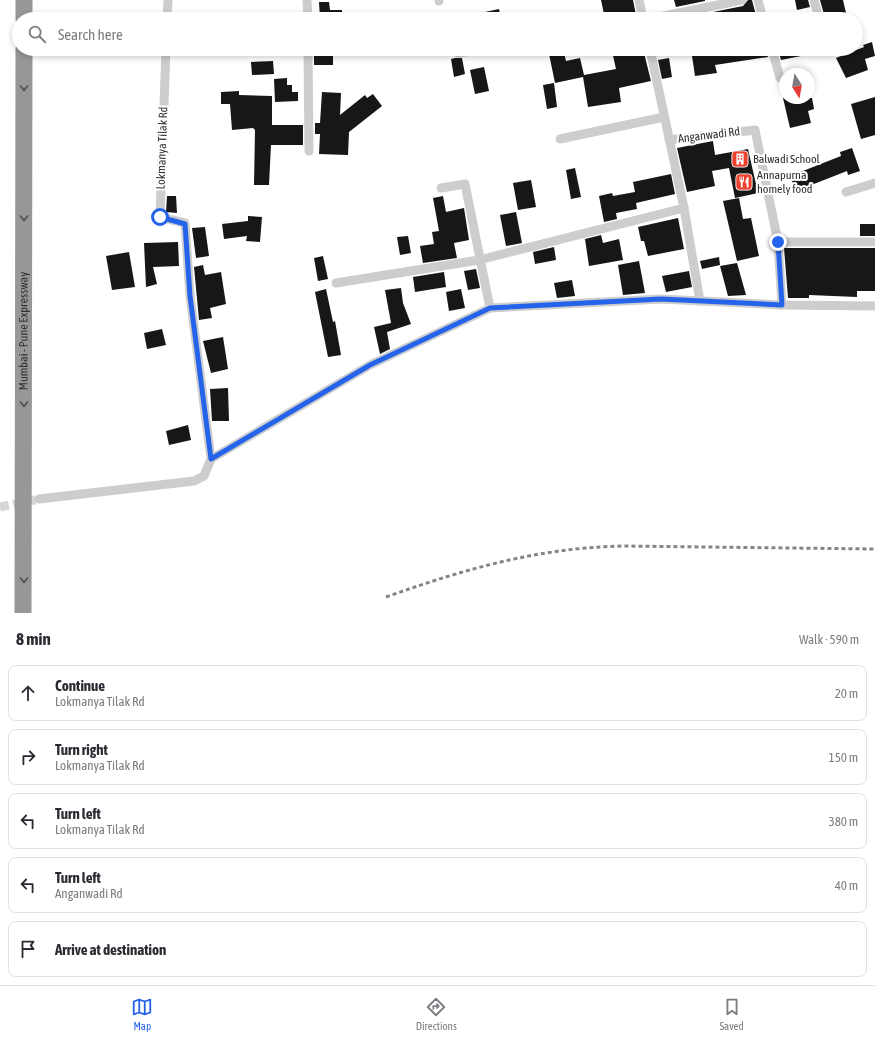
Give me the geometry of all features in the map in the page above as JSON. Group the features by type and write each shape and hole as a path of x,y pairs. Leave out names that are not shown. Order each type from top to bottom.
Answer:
{"highway":[{"path":"24,0 24,12"},
{"name":"Mumbai - Pune Expressway","path":"24,56 24,613"}],"street":[{"path":"167,12 168,0"},
{"path":"307,0 308,12"},
{"path":"639,0 642,12"},
{"path":"683,12 742,0"},
{"path":"758,0 761,12"},
{"path":"814,0 817,12"},
{"name":"Lokmanya Tilak Rd","path":"166,56 160,217 185,224 190,296 211,459"},
{"path":"308,56 308,151"},
{"path":"651,56 684,208 700,301"},
{"path":"774,56 779,74"},
{"path":"560,140 664,117"},
{"name":"Anganwadi Rd","path":"669,140 755,130 778,242 782,305"},
{"path":"846,192 875,183"},
{"path":"441,188 465,184 479,260 490,308"},
{"path":"336,284 479,260 684,208"},
{"path":"778,242 875,242"},
{"path":"39,499 194,481 204,476 211,459 370,365 490,308 661,299 782,305 875,306"}],"building":[{"path":"601,0 633,0 635,12 604,12"},
{"path":"674,0 705,0 705,1 676,7"},
{"path":"748,0 752,0 755,12 713,12 743,6"},
{"path":"795,0 808,0 810,7 797,10"},
{"path":"820,0 843,0 846,12 823,12"},
{"path":"319,2 329,2 330,10 342,10 342,12 320,12"},
{"path":"499,9 500,12 485,12"},
{"path":"872,42 875,56 865,59 868,70 846,78 836,58 841,56 863,56 863,45"},
{"path":"314,56 333,56 333,65 314,65"},
{"path":"549,56 565,56 566,61 580,58 584,75 616,69 613,56 645,56 651,81 619,88 621,102 588,107 583,77 555,83"},
{"path":"692,56 768,56 715,65 717,73 695,76"},
{"path":"780,56 801,56 781,60"},
{"path":"462,58 465,74 454,77 451,59"},
{"path":"669,58 672,77 662,79 658,60"},
{"path":"273,61 274,74 252,75 251,62"},
{"path":"484,67 489,91 475,94 470,70"},
{"path":"287,78 287,85 292,85 292,92 298,92 298,101 275,102 274,79"},
{"path":"554,83 557,107 547,109 543,85"},
{"path":"239,91 239,95 272,96 272,125 303,125 303,145 271,145 269,185 254,185 255,130 253,128 232,130 230,104 221,104 221,92"},
{"path":"322,92 341,93 340,115 365,95 367,98 373,94 382,106 349,132 348,155 319,154 320,134 315,134 315,123 320,123"},
{"path":"875,97 875,135 861,139 851,104"},
{"path":"784,104 813,104 814,109 808,111 811,123 790,128"},
{"path":"713,141 715,155 748,149 758,193 735,198 729,168 712,171 715,186 687,192 677,148"},
{"path":"852,148 860,171 848,175 847,171 796,191 790,176 841,156 840,152"},
{"path":"575,168 581,197 571,199 566,170"},
{"path":"671,174 675,194 636,203 637,209 616,213 617,219 604,222 599,196 612,193 613,196 635,192 633,182"},
{"path":"531,180 536,207 518,210 513,183"},
{"path":"167,196 176,196 177,213 166,212"},
{"path":"443,196 446,212 464,208 469,240 454,243 457,258 423,263 420,246 434,244 432,232 439,231 433,198"},
{"path":"739,198 743,219 751,218 759,256 737,261 723,201"},
{"path":"516,212 522,243 506,246 500,215"},
{"path":"248,216 262,217 260,242 246,241 247,236 224,239 222,224 248,221"},
{"path":"678,218 684,249 648,256 644,241 641,241 638,227"},
{"path":"860,224 875,224 875,236 860,236"},
{"path":"205,227 209,256 196,258 192,228"},
{"path":"601,235 603,243 619,239 623,260 589,266 585,239"},
{"path":"408,236 411,253 400,255 397,237"},
{"path":"178,242 179,266 153,267 157,284 146,287 144,243"},
{"path":"554,247 556,260 535,264 533,252"},
{"path":"784,248 875,248 875,291 857,291 857,297 809,295 809,298 788,298"},
{"path":"129,252 135,287 112,290 106,256"},
{"path":"323,256 328,279 318,281 314,258"},
{"path":"719,257 720,265 702,269 700,261"},
{"path":"639,261 645,293 623,295 618,265"},
{"path":"737,263 746,295 728,296 720,266"},
{"path":"203,265 205,275 221,272 226,304 210,308 212,318 199,320 194,267"},
{"path":"476,269 480,288 468,290 464,271"},
{"path":"689,271 692,287 666,292 662,276"},
{"path":"444,272 446,287 415,292 413,277"},
{"path":"572,280 575,296 557,298 554,283"},
{"path":"401,288 403,303 411,324 387,332 390,349 380,354 374,327 391,323 385,290"},
{"path":"326,289 333,322 335,321 341,355 328,357 315,292"},
{"path":"461,289 465,308 449,311 446,292"},
{"path":"162,329 166,345 147,349 144,333"},
{"path":"223,337 228,369 211,373 203,341"},
{"path":"228,388 229,421 212,421 210,389"},
{"path":"188,425 191,440 169,445 166,431"}],"tunnel":[{"path":"0,507 39,499"}],"railway":[{"path":"386,597 473,569 560,551 622,546 875,549"}],"place":[{"name":"Balwadi School","path":"740,159"},
{"name":"Annapurna homely food","path":"744,182"}],"route":[{"path":"160,217 185,224 190,296 211,459 370,365 490,308 661,299 782,305 778,242"}]}
